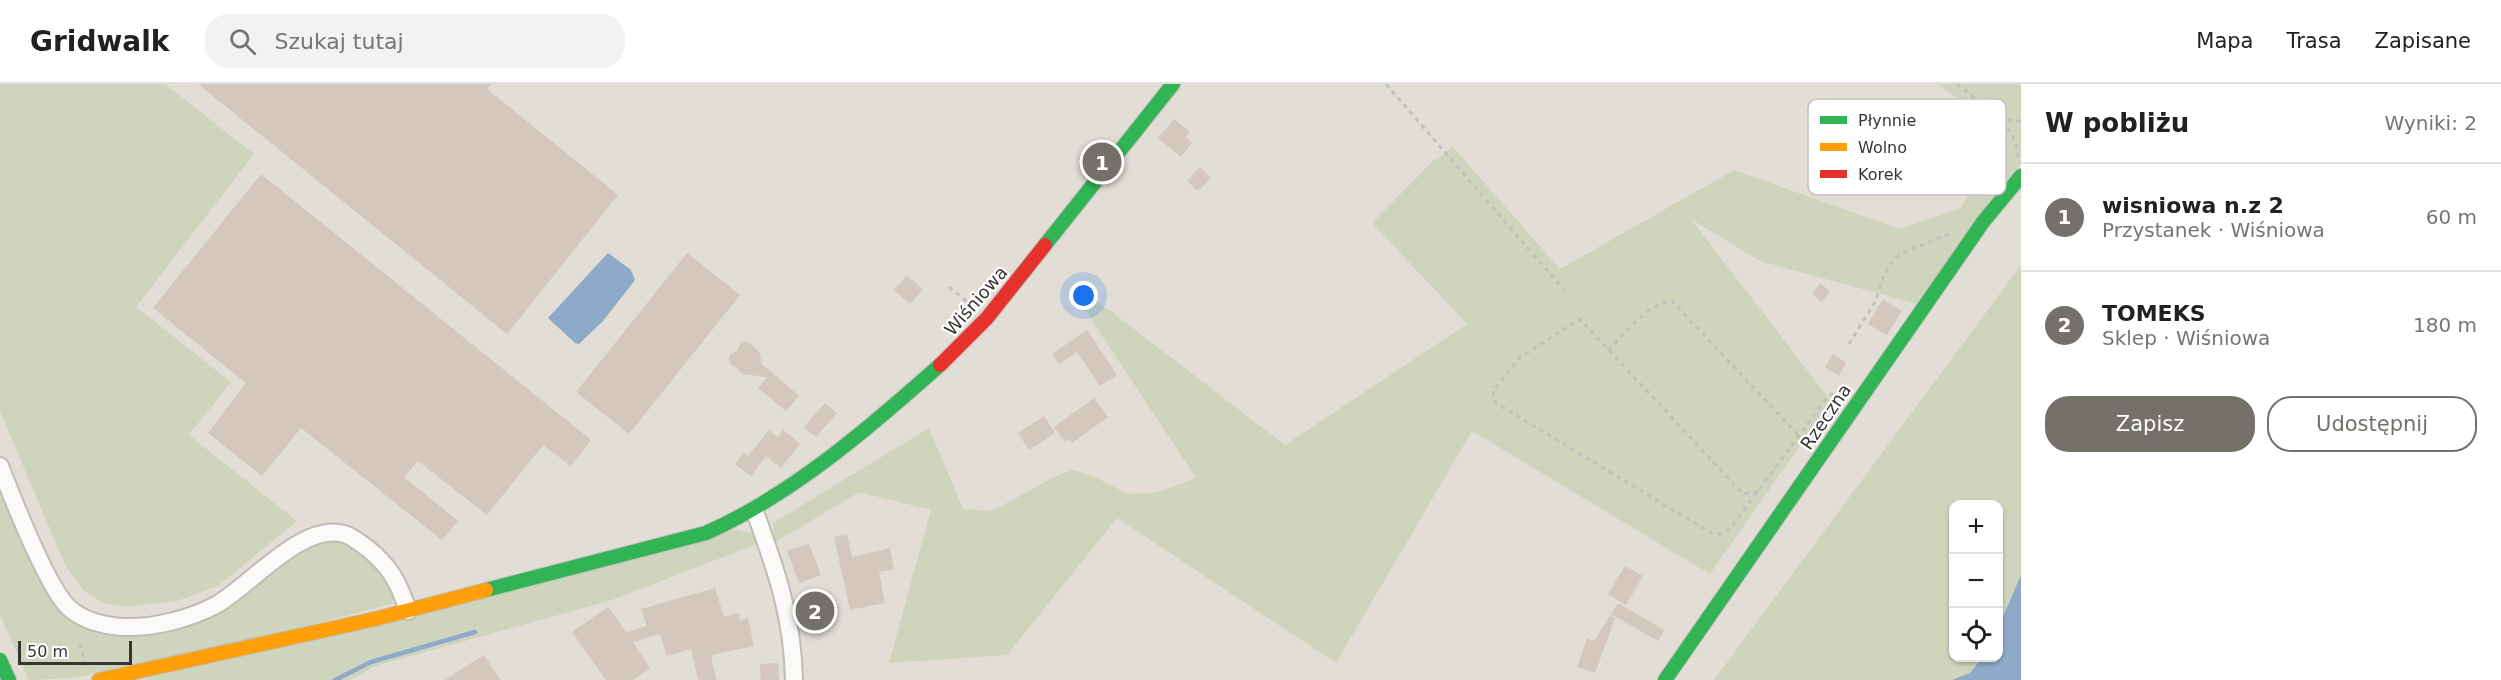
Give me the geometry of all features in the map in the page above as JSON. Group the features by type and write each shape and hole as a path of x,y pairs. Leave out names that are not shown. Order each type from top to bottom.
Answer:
{"main road":[{"name":"Wiśniowa","path":"99,680 263,646 408,611 706,533 761,507 926,378 987,318 1173,84"},
{"name":"Rzeczna","path":"2006,195 2019,179"},
{"name":"Rzeczna","path":"1665,680 1983,222 2006,195"},
{"path":"0,660 9,680"}],"street":[{"path":"0,466 53,584 68,607 80,616 97,623 134,627 168,622 202,611 229,596 297,544 324,533 351,537 385,562 398,581 408,611"},
{"path":"761,507 782,588 794,654 794,680"}],"path":[{"path":"1386,84 1564,290"},
{"path":"1957,84 1976,99"},
{"path":"2006,120 2021,121"},
{"path":"2006,126 2018,152 2019,179"},
{"path":"1849,344 1875,302 1885,273 1894,259 1905,252 1958,230"},
{"path":"949,287 987,318"},
{"path":"1608,350 1650,310 1672,301 1799,436"},
{"path":"1758,492 1743,494 1580,319 1519,358 1493,391 1492,396 1496,403 1711,533 1721,534 1733,525 1758,492 1829,395 1874,378"},
{"path":"80,644 87,671"}],"green space":[{"path":"0,84 165,84 254,154 136,307 231,382 189,435 297,521 218,586 177,601 123,607 103,603 83,590 66,567 0,411"},
{"path":"1938,84 2021,84 2021,163 2006,183 2006,99 1958,99"},
{"path":"1453,147 1560,269 1734,170 1900,229 1961,208 1968,195 1997,195 1917,304 1760,261 1691,219 1831,401 1710,574 1472,431 1336,663 1117,518 1007,655 889,663 931,510 859,492 774,543 773,523 929,428 963,509 992,511 1056,476 1073,470 1093,476 1127,494 1155,493 1196,478 1083,307 1100,303 1285,445 1467,324 1372,223 1433,161"},
{"path":"2021,265 2021,680 1714,680"},
{"path":"0,467 40,570 83,625 203,614 286,558 318,542 338,541 354,546 379,567 394,594 392,604 215,650 75,678 29,680 0,615"},
{"path":"731,529 754,534 760,543 609,601 375,666 351,680 141,680"}],"water":[{"path":"608,253 631,270 635,280 603,321 579,344 575,343 548,318"},
{"path":"2021,575 2021,680 1952,680 1970,673 1979,662 2003,662 2003,617"}],"building":[{"path":"198,84 491,84 487,89 618,195 507,334"},
{"path":"1174,119 1190,132 1186,137 1192,143 1181,157 1158,138"},
{"path":"1200,167 1211,178 1198,191 1187,181"},
{"path":"261,174 591,440 571,466 543,445 487,515 418,461 404,477 458,521 442,540 301,428 262,476 208,433 246,383 153,308"},
{"path":"687,253 740,295 629,434 576,392"},
{"path":"907,276 923,289 910,304 894,290"},
{"path":"1820,283 1830,291 1822,302 1812,294"},
{"path":"1883,299 1902,311 1887,335 1868,324"},
{"path":"1087,330 1117,375 1100,386 1077,352 1059,364 1052,354"},
{"path":"741,342 748,342 759,351 762,364 799,396 786,411 758,388 767,377 743,374 730,363 729,356 737,351"},
{"path":"1833,354 1846,363 1839,376 1825,367"},
{"path":"1094,398 1108,417 1072,443 1070,439 1065,442 1054,427"},
{"path":"825,403 837,413 816,437 804,427"},
{"path":"1044,416 1055,433 1029,450 1018,433"},
{"path":"769,430 778,437 783,430 800,444 781,468 766,456 751,476 735,464 744,453 748,456"},
{"path":"847,534 852,557 890,548 894,569 879,572 885,603 850,610 834,537"},
{"path":"809,543 821,575 799,583 787,551"},
{"path":"1625,566 1643,576 1626,605 1608,594"},
{"path":"715,588 724,617 739,613 740,620 748,618 754,646 711,655 716,680 698,680 691,649 667,656 660,634 633,642 650,668 633,680 606,680 572,632 608,607 626,632 647,626 641,609"},
{"path":"1618,603 1664,630 1658,641 1611,614"},
{"path":"1610,616 1615,618 1595,673 1577,667 1587,638 1594,641"},
{"path":"484,655 500,680 445,680 471,663"},
{"path":"778,663 779,680 761,680 760,664"}],"waterway":[{"path":"335,680 371,662 475,632"}],"traffic: fast":[{"path":"1045,245 1173,84"},
{"path":"2006,194 2021,176"},
{"path":"1665,680 1983,222 2005,195"},
{"path":"486,590 706,533 738,517 800,479 858,436 940,365"},
{"path":"0,660 9,680"}],"traffic: slow":[{"path":"99,680 375,619 486,590"}],"traffic: jam":[{"path":"940,365 987,318 1045,245"}],"place":[{"name":"wisniowa n.z 2","path":"1102,162"},
{"name":"TOMEKS","path":"815,611"}]}
